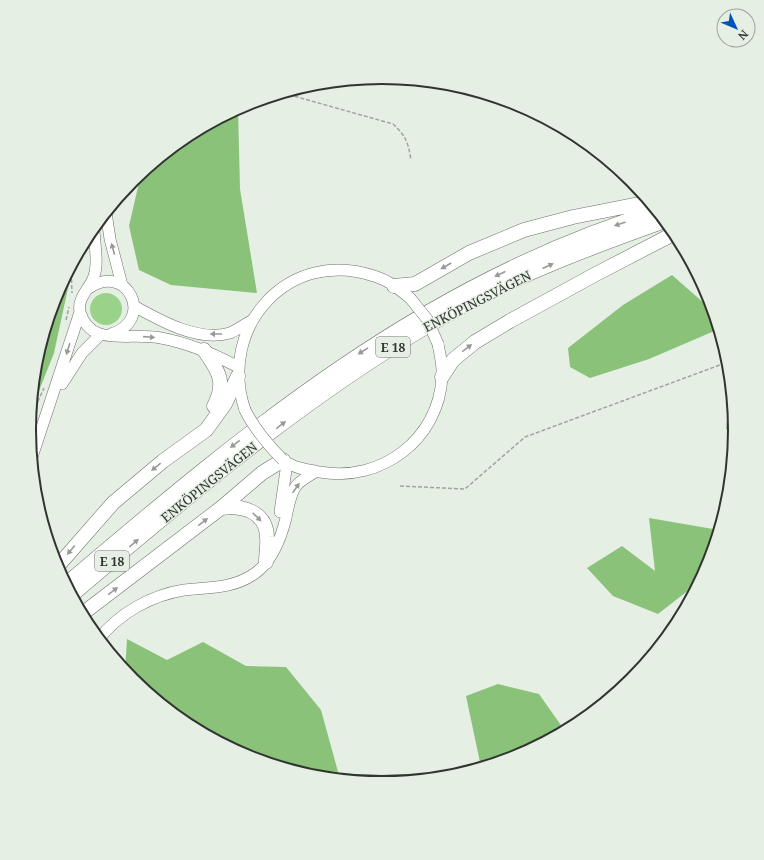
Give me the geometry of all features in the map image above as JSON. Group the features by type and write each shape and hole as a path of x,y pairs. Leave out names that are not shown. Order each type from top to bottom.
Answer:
{"highway":[{"path":"394,286 414,284 469,253 524,230 573,217 643,203"},
{"name":"ENKÖPINGSVÄGEN","path":"148,522 260,424 304,391 417,318 488,280 534,258 591,234 652,214"},
{"name":"ENKÖPINGSVÄGEN","path":"148,522 295,414 375,358 420,330 461,307 553,263 660,223"},
{"path":"442,377 453,360 475,342 596,274 669,237"},
{"path":"186,443 210,414 222,386 220,376 204,350"},
{"path":"62,562 113,503 186,443 199,435 216,419 225,404 238,371"},
{"path":"87,610 221,508 262,473 285,462"},
{"path":"221,508 235,506 246,508 256,514 264,524 268,536 266,562"},
{"name":"E 18","path":"71,580 148,522"},
{"name":"E 18","path":"76,591 148,522"}],"main road":[{"path":"52,400 82,353 105,334 120,331 128,325 133,316 134,306 132,298 122,285 110,239 107,219"},
{"path":"37,444 80,312 83,295 94,277 96,266 94,237"},
{"path":"336,270 358,272 374,276 394,286 410,298 427,319 438,344 442,360 442,377 439,396 433,415 424,430 413,444 399,456 384,464 354,473 341,474 315,472 285,462 262,438 245,410 238,371 242,343 252,321 266,302 277,291 308,275 336,270"},
{"path":"88,288 96,283 105,281 114,281 122,285"},
{"path":"134,306 152,316 188,331 205,334 221,334 231,332 252,321"},
{"path":"80,312 84,322 91,329 105,334 161,338 204,350 238,371"},
{"path":"266,562 274,541 279,520 285,462"},
{"path":"103,635 114,623 138,606 168,594 183,590 226,587 243,581 256,573 278,545 290,498 296,486 315,472"}],"path":[{"path":"293,96 393,124 405,138 411,160"},
{"path":"71,278 72,294"},
{"path":"65,323 71,302"},
{"path":"400,486 466,489 525,436 721,364"},
{"path":"37,402 44,388"}],"green space":[{"path":"238,116 240,189 257,293 171,285 139,270 129,226 139,183 171,155 190,142 209,130"},
{"path":"672,275 704,303 714,331 649,359 590,378 570,367 568,348 623,305"},
{"path":"69,283 54,353 38,393 48,340 54,319"},
{"path":"103,293 109,293 118,297 122,309 118,321 109,325 103,325 94,321 90,312 90,306 94,297"},
{"path":"727,417 728,430 726,429"},
{"path":"649,518 713,529 702,562 688,590 658,614 613,596 587,568 622,546 655,571"},
{"path":"127,639 167,660 203,642 246,666 286,667 321,710 338,773 314,769 271,758 250,750 209,730 171,705 137,675 126,662"},
{"path":"498,684 539,694 561,726 514,750 480,762 466,696"}]}
